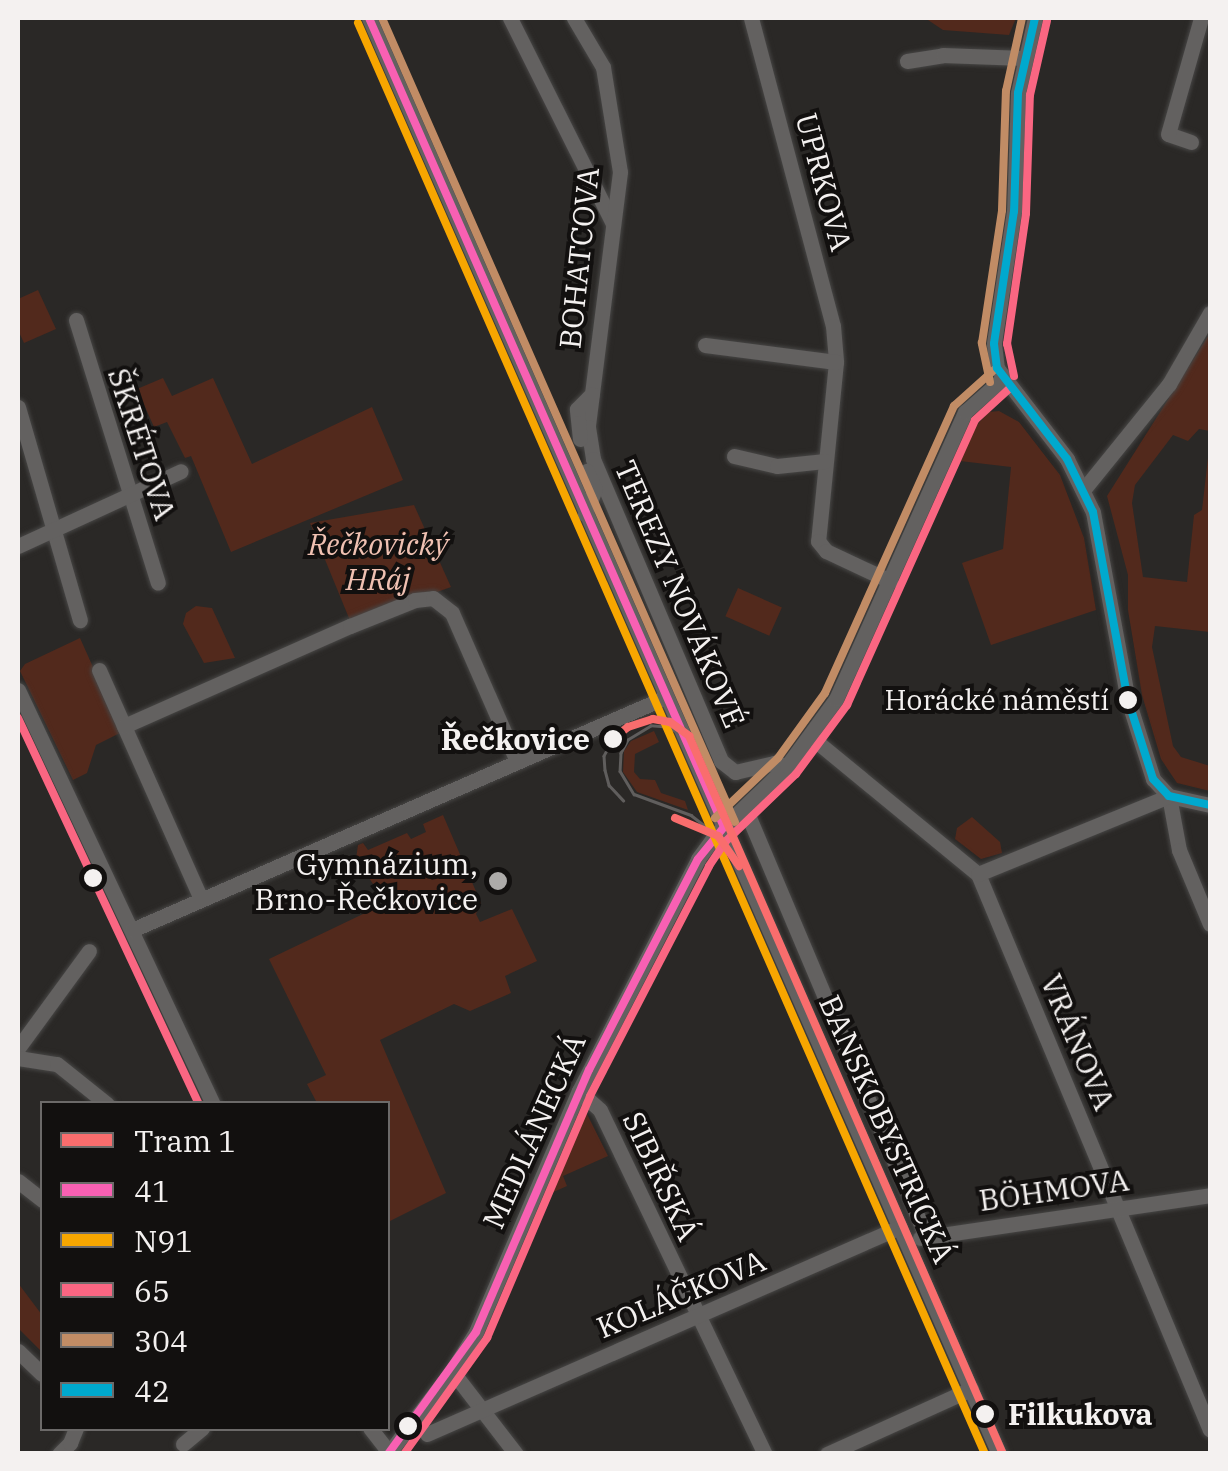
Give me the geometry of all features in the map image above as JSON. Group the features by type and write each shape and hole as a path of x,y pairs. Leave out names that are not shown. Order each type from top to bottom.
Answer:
{"street":[{"name":"TEREZY NOVÁKOVÉ","path":"369,18 724,827"},
{"path":"510,18 612,222"},
{"name":"BOHATCOVA","path":"574,18 598,55 605,78 620,172 592,394"},
{"name":"UPRKOVA","path":"751,18 827,296 836,362 818,541 826,551 890,581"},
{"path":"1035,18 1018,93 1013,227 994,344 1002,379 1067,459 1084,489 1100,541 1128,700 1152,779 1169,796 1210,806"},
{"path":"1191,142 1168,134 1201,18"},
{"path":"908,61 943,55 1023,58"},
{"path":"1084,489 1169,384 1210,312"},
{"name":"ŠKRÉTOVA","path":"76,320 158,584"},
{"path":"706,345 836,362"},
{"name":"MEDLÁNECKÁ","path":"389,1453 452,1372 476,1332 579,1090 689,877 724,827 811,737 857,658 964,412 1002,379"},
{"path":"564,394 578,406 592,394"},
{"name":"TEREZY NOVÁKOVÉ","path":"592,394 588,427 593,460 721,761 735,772 774,763 787,766"},
{"name":"TEREZY NOVÁKOVÉ","path":"578,406 585,464 594,490 585,514"},
{"path":"18,407 80,620"},
{"path":"734,456 777,466 825,461"},
{"path":"18,546 182,471"},
{"path":"124,726 350,626 415,600 433,598 452,613 517,761"},
{"path":"99,670 201,899"},
{"path":"18,690 212,1101"},
{"path":"132,930 666,696"},
{"name":"VRÁNOVA","path":"811,737 978,874 1210,1430"},
{"path":"978,874 1169,796"},
{"path":"1169,796 1179,850 1210,924"},
{"name":"BANSKOBYSTRICKÁ","path":"745,808 926,1236"},
{"name":"BANSKOBYSTRICKÁ","path":"724,827 999,1454"},
{"path":"18,1048 90,950"},
{"path":"18,1058 57,1064 104,1101"},
{"name":"SIBIŘSKÁ","path":"579,1090 600,1110 765,1454"},
{"path":"18,1181 40,1198"},
{"name":"BÖHMOVA","path":"907,1244 926,1236 1210,1195"},
{"name":"KOLÁČKOVA","path":"427,1434 900,1228"},
{"path":"18,1351 40,1372"},
{"path":"452,1372 516,1454"},
{"path":"827,1454 971,1389"},
{"path":"58,1454 70,1443 75,1431"},
{"path":"184,1444 199,1431"},
{"path":"372,1431 389,1453"}],"green space":[{"path":"925,18 1016,18 1009,35 943,30"},
{"path":"38,290 56,329 24,343 18,330 18,299"},
{"path":"1210,333 1210,431 1199,429 1188,441 1173,435 1135,485 1132,503 1143,577 1187,582 1194,515 1202,510 1210,440 1210,632 1155,626 1152,647 1173,746 1181,757 1210,766 1210,791 1177,783 1161,759 1142,695 1128,610 1128,575 1107,496"},
{"path":"163,378 172,396 213,378 252,464 372,407 403,480 231,552 191,456 185,458 167,422 154,427 137,389"},
{"path":"999,411 1019,422 1060,475 1084,538 1096,610 991,645 962,563 1003,549 1011,467 960,461 973,429 989,412"},
{"name":"Řečkovický HRáj","path":"414,505 451,587 351,623 310,523"},
{"path":"738,588 782,608 769,636 725,616"},
{"path":"196,606 212,608 235,658 204,663 183,624 186,613"},
{"path":"80,638 122,732 96,745 87,773 73,780 20,671 25,664"},
{"path":"654,731 659,742 635,754 634,772 640,779 655,780 661,793 685,801 688,810 637,792 623,772 624,751 631,741"},
{"path":"443,815 481,903 476,914 480,922 512,909 537,961 505,976 511,993 470,1011 454,1004 380,1040 446,1193 390,1221 390,1101 316,1101 307,1084 326,1075 269,959 386,903 356,859 358,845 363,843 368,850 407,833 411,839 426,832 423,824"},
{"path":"972,817 1000,842 1002,853 981,859 955,839 957,828"},
{"path":"580,1100 608,1156 563,1176 567,1186 538,1199"},
{"path":"18,1283 40,1312 40,1350 18,1328"}],"tram line":[{"name":"1","path":"613,739 628,727 653,719 670,722 689,736 1003,1454"},
{"path":"698,757 684,736 667,727 651,726 628,740 621,753 620,771 634,794 691,815 718,836"},
{"path":"613,739 604,756 605,770 609,785 623,800"},
{"name":"1","path":"675,818 718,836 739,866"}],"transit line":[{"name":"41","path":"369,18 724,827"},
{"name":"304","path":"382,18 735,822"},
{"name":"304","path":"990,382 982,343 1002,210 1006,91 1022,18"},
{"name":"42","path":"1035,18 1018,93 1014,211 994,344 997,368 1067,459 1093,512 1128,700 1153,779 1169,796 1210,805"},
{"name":"65","path":"1014,376 1007,344 1026,213 1030,95 1047,21"},
{"name":"N91","path":"358,23 985,1454"},
{"name":"304","path":"715,818 778,758 825,693 954,406 994,370"},
{"name":"65","path":"404,1454 487,1338 590,1096 709,866 725,842 796,774 847,705 975,420 1010,388"},
{"name":"65","path":"18,718 198,1101"},
{"name":"41","path":"388,1454 476,1332 589,1070 698,859 724,827"}],"place":[{"name":"Horácké náměstí","path":"1128,700"},
{"name":"Řečkovice","path":"613,739"},
{"name":"Gymnázium, Brno-Řečkovice","path":"498,881"},
{"name":"Filkukova","path":"985,1414"}]}
